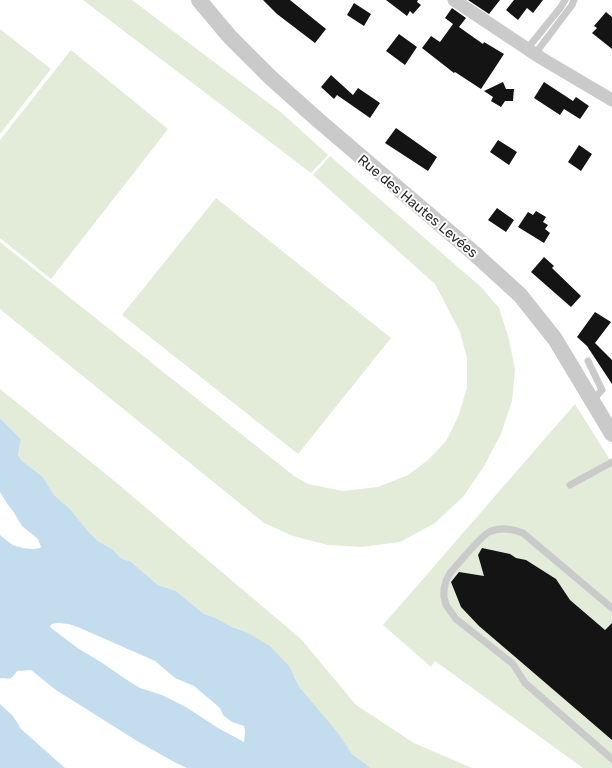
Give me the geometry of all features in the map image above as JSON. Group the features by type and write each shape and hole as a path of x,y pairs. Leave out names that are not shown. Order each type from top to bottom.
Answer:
{"street":[{"name":"Rue des Hautes Levées","path":"199,0 230,37 270,77 475,254 520,295 555,339 612,434"},
{"path":"454,0 531,51 612,100"}],"lane":[{"path":"531,51 565,0"},
{"path":"531,51 572,5 574,0"},
{"path":"588,362 602,390 592,401"},
{"path":"570,485 612,462"},
{"path":"612,608 523,533 516,530 497,530 488,533 450,574 444,589 446,605 456,619 513,664 525,683 612,759"}],"green space":[{"path":"83,0 132,0 282,113 328,155 311,173"},
{"path":"0,29 51,69 0,134"},
{"path":"71,50 168,129 51,279 0,238 0,140"},
{"path":"330,156 481,287 499,308 509,339 515,370 512,401 501,434 484,466 463,497 435,523 400,542 362,547 328,545 293,536 264,523 0,309 0,242 294,476 308,484 343,491 378,487 408,475 428,460 446,441 458,417 467,388 467,358 460,332 435,284 313,175"},
{"path":"216,198 391,338 298,454 122,315"},
{"path":"0,389 112,479 301,639 356,705 414,743 472,768 371,768 352,754 307,698 295,677 246,632 204,614 176,591 158,585 130,561 122,559 113,550 98,541 88,531 70,509 54,495 43,477 21,460 18,455 21,439 0,418"},
{"path":"575,404 612,463 612,768 583,768 435,661 431,667 383,625"}],"water":[{"path":"0,418 21,439 18,455 21,460 43,477 54,495 70,509 98,541 113,550 122,559 130,561 158,585 176,591 204,614 246,632 270,646 289,666 300,688 338,733 352,754 371,768 187,768 137,741 56,690 31,670 17,671 10,678 0,679 0,535 16,546 32,549 41,547 38,539 22,526 0,492","holes":["58,623 69,624 155,661 175,678 194,686 220,708 223,715 232,722 244,726 244,742 218,728 186,707 162,695 140,688 79,649 50,626"]},
{"path":"0,704 13,716 21,729 65,768 0,768"}],"building":[{"path":"263,0 290,0 326,29 315,43 277,14"},
{"path":"386,0 418,0 417,2 421,5 413,14 410,11 407,16"},
{"path":"468,0 500,0 489,14"},
{"path":"514,0 543,0 533,13 527,8 518,20 506,10"},
{"path":"354,3 371,14 364,26 347,15"},
{"path":"452,8 466,18 459,27 483,44 484,42 504,54 481,89 455,72 454,73 422,48 431,36 440,42 453,24 445,18"},
{"path":"606,12 612,17 612,49 592,33 597,28 594,26"},
{"path":"399,34 417,47 405,65 386,51"},
{"path":"331,75 353,95 358,88 380,103 370,118 337,95 334,99 321,87"},
{"path":"503,82 506,89 514,89 513,101 505,101 501,107 491,101 493,97 484,91"},
{"path":"544,82 573,101 576,97 589,106 580,119 564,109 560,115 534,98"},
{"path":"396,128 437,157 428,171 385,143"},
{"path":"498,140 517,152 509,165 490,152"},
{"path":"579,145 592,154 581,171 568,162"},
{"path":"497,208 514,220 506,232 488,220"},
{"path":"536,211 546,217 543,222 548,225 545,229 550,233 544,243 518,227 528,212 533,215"},
{"path":"544,257 554,266 552,268 581,296 571,307 531,272"},
{"path":"595,312 611,322 595,343 612,360 612,384 587,346 577,337"},
{"path":"482,548 510,554 516,558 526,560 556,579 570,600 605,630 612,623 612,740 479,626 461,607 451,582 459,572 484,576 478,555"}]}
